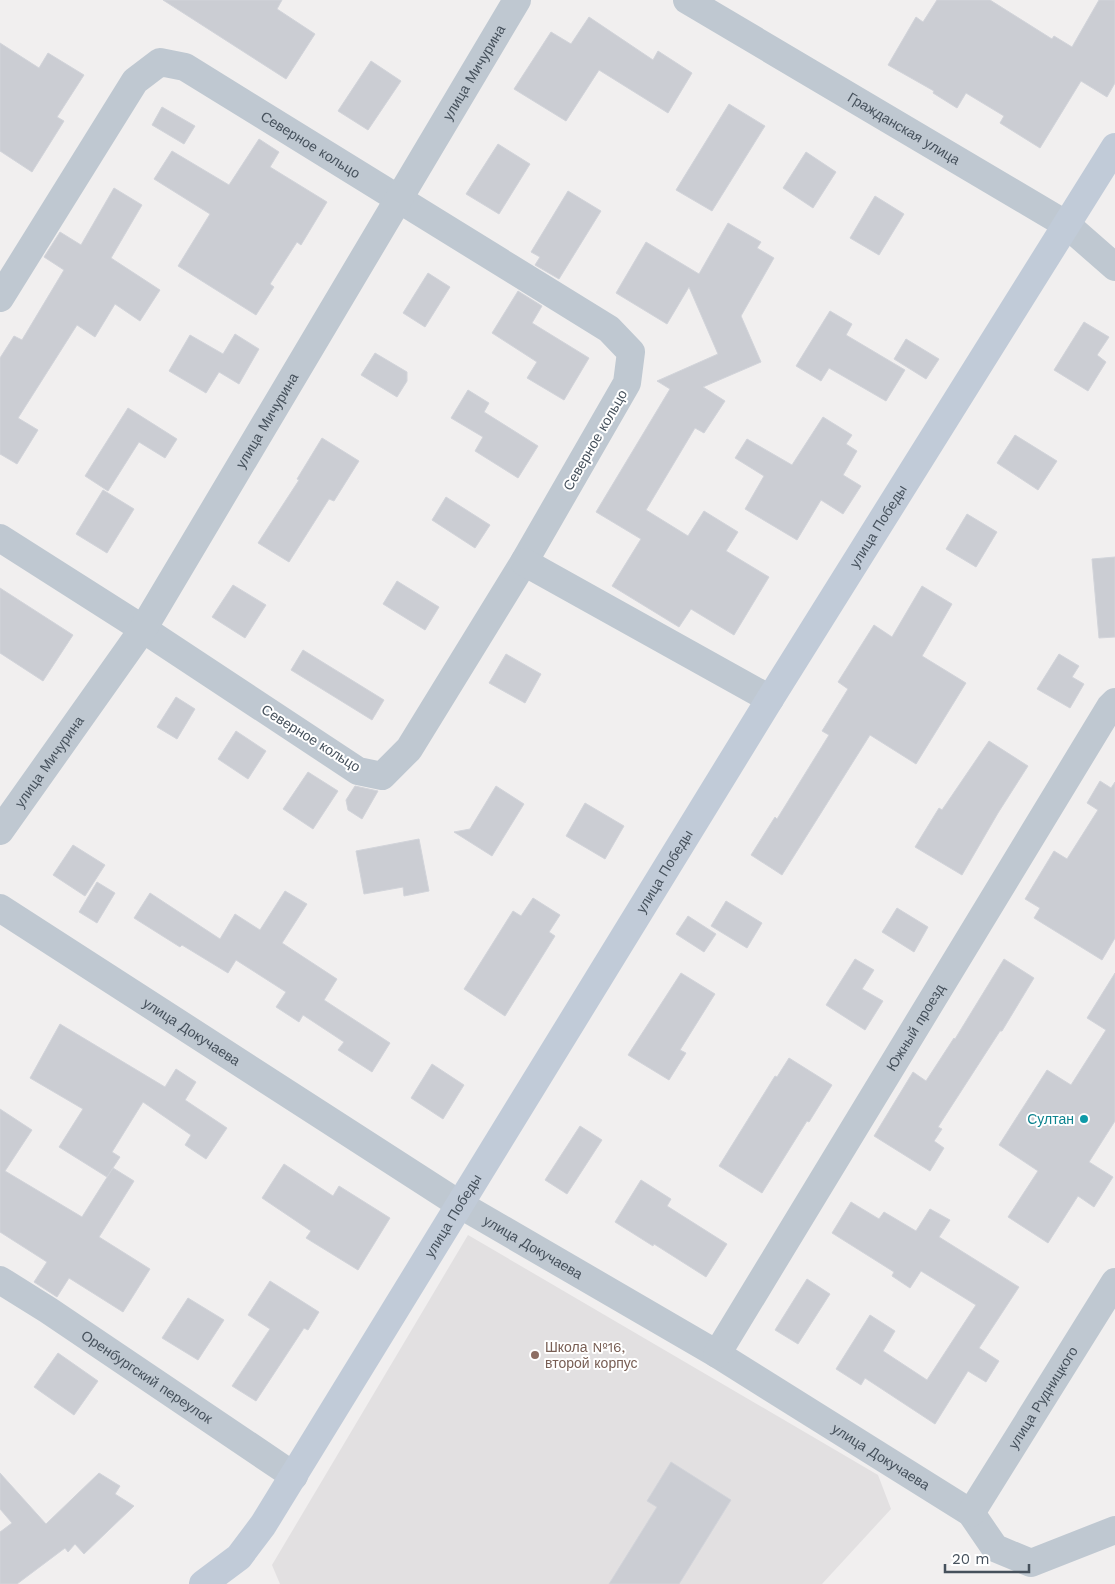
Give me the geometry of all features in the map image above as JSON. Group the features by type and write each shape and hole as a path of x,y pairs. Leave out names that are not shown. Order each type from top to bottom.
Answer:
{"street":[{"name":"улица Мичурина","path":"0,831 143,629 517,0"},
{"name":"Гражданская улица","path":"687,0 1067,225 1115,267"},
{"name":"Северное кольцо","path":"0,298 135,81 160,62 185,67 398,198 609,329 631,352 627,383 524,562 409,749 382,776 358,771 143,629 0,538"},
{"name":"улица Победы","path":"203,1584 239,1557 263,1525 770,699 1115,147"},
{"path":"524,562 770,699"},
{"name":"Южный проезд","path":"716,1354 1110,707 1115,702"},
{"name":"улица Докучаева","path":"0,908 459,1204 716,1354 971,1513"},
{"name":"Оренбургский переулок","path":"0,1280 48,1310 294,1476"},
{"name":"улица Рудницкого","path":"971,1513 1115,1282"},
{"path":"971,1513 995,1548 1030,1563 1115,1530"}],"shaded area":[{"name":"Школа №16, второй корпус","path":"468,1235 878,1475 891,1509 822,1584 280,1584 272,1565"}],"building":[{"path":"163,0 282,0 277,9 315,34 286,79"},
{"path":"937,0 990,0 1052,39 1054,36 1072,47 1099,0 1115,0 1115,83 1107,97 1081,81 1040,148 1000,123 1004,116 966,93 957,108 933,93 934,91 888,65 916,17 923,22"},
{"path":"589,17 653,60 658,51 692,73 668,113 599,70 566,121 514,89 551,32 571,44"},
{"path":"0,43 39,68 48,53 84,75 57,117 64,121 32,172 0,151"},
{"path":"371,61 401,81 368,130 338,111"},
{"path":"729,104 765,126 712,211 676,190"},
{"path":"162,107 195,126 184,144 152,125"},
{"path":"259,139 279,152 270,167 327,202 301,245 297,242 270,284 274,287 256,315 178,266 210,214 154,179 172,151 229,185"},
{"path":"498,144 530,164 499,214 466,194"},
{"path":"806,152 836,172 813,208 783,188"},
{"path":"114,188 142,205 111,258 160,290 140,321 115,304 95,337 77,325 18,418 38,430 17,464 0,454 0,358 14,336 22,340 64,270 44,257 60,232 81,245"},
{"path":"568,191 601,211 559,279 535,265 540,257 531,252"},
{"path":"875,196 904,214 879,255 850,238"},
{"path":"728,223 761,242 757,248 774,258 741,316 761,362 703,387 725,401 704,433 695,428 646,510 688,536 704,511 738,532 726,551 769,577 734,635 691,609 679,627 612,586 641,539 596,512 670,389 657,381 718,354 689,287 667,324 616,293 646,242 699,274"},
{"path":"428,273 450,287 425,327 403,313"},
{"path":"518,291 542,306 532,323 589,358 564,400 527,378 537,362 492,333"},
{"path":"830,311 852,324 846,335 905,370 886,401 829,368 821,381 796,366"},
{"path":"1084,322 1109,337 1097,355 1106,362 1088,391 1054,370"},
{"path":"235,334 259,349 239,384 219,372 206,393 169,371 190,335 223,354"},
{"path":"906,339 939,359 926,379 894,359"},
{"path":"375,353 407,372 407,381 397,397 361,375"},
{"path":"468,390 489,403 484,412 538,446 518,478 475,451 483,437 451,418"},
{"path":"128,408 177,439 165,458 139,442 108,491 85,476"},
{"path":"823,417 852,435 846,444 857,451 843,475 861,486 843,514 821,500 797,540 745,509 764,476 735,458 747,439 792,465"},
{"path":"1015,435 1057,461 1038,490 997,463"},
{"path":"322,438 359,461 334,501 329,499 289,562 258,543 299,480 297,479"},
{"path":"103,490 134,509 107,553 76,534"},
{"path":"446,497 490,525 475,548 432,520"},
{"path":"967,514 997,532 976,567 946,549"},
{"path":"1115,557 1115,637 1099,638 1092,559"},
{"path":"397,581 439,607 425,630 383,604"},
{"path":"233,585 266,605 245,638 212,617"},
{"path":"922,586 952,604 922,656 966,683 916,764 870,735 782,875 751,855 775,817 777,819 829,735 822,731 848,689 838,682 874,625 892,637"},
{"path":"0,588 73,635 43,681 0,653"},
{"path":"303,650 384,700 372,720 291,670"},
{"path":"506,654 541,674 525,703 489,683"},
{"path":"1059,654 1079,666 1072,677 1084,684 1070,708 1037,689"},
{"path":"176,697 195,709 177,739 157,727"},
{"path":"236,731 266,751 248,779 218,759"},
{"path":"989,741 1028,766 962,875 915,847 939,808 942,810"},
{"path":"308,772 338,791 313,829 283,809"},
{"path":"1100,781 1111,788 1115,782 1115,938 1102,960 1034,918 1040,908 1025,899 1054,851 1067,859 1098,810 1087,803"},
{"path":"355,786 378,791 362,819 348,810 346,800"},
{"path":"496,786 524,804 492,856 454,832 470,829"},
{"path":"585,803 624,826 605,859 566,836"},
{"path":"419,839 429,891 404,896 403,887 364,894 356,851"},
{"path":"73,845 105,865 85,896 53,875"},
{"path":"97,882 115,893 97,923 79,912"},
{"path":"285,891 307,904 282,943 337,979 324,1000 390,1043 372,1072 338,1050 344,1042 303,1015 299,1022 276,1007 286,992 236,960 228,973 182,945 180,947 134,918 150,893 220,939 235,914 260,930"},
{"path":"533,898 560,915 549,932 555,936 505,1016 464,989 513,911 521,916"},
{"path":"726,901 762,923 747,948 711,926"},
{"path":"897,908 928,927 914,952 882,932"},
{"path":"688,916 716,934 704,952 676,934"},
{"path":"855,959 874,970 862,989 883,1001 865,1030 826,1005"},
{"path":"1004,959 1034,978 1002,1031 1000,1031 938,1127 942,1129 934,1141 944,1148 930,1171 874,1136 913,1072 926,1081 955,1039"},
{"path":"681,973 715,994 680,1050 686,1053 669,1080 628,1055"},
{"path":"1115,973 1115,1121 1089,1162 1113,1177 1094,1207 1078,1196 1048,1243 1008,1217 1038,1171 999,1145 1047,1070 1071,1085 1106,1030 1087,1018"},
{"path":"60,1024 165,1087 176,1069 196,1082 185,1100 227,1128 206,1159 185,1145 191,1135 143,1102 112,1152 120,1157 107,1177 59,1147 83,1109 30,1078"},
{"path":"789,1058 832,1085 762,1193 719,1166 775,1076 777,1077"},
{"path":"432,1064 464,1085 443,1119 411,1098"},
{"path":"0,1109 32,1130 5,1171 82,1217 113,1168 134,1181 99,1237 150,1269 123,1312 69,1278 57,1297 34,1282 47,1262 0,1232"},
{"path":"580,1126 602,1140 567,1194 545,1180"},
{"path":"284,1164 333,1196 339,1186 390,1218 358,1270 306,1238 311,1231 262,1198"},
{"path":"641,1180 671,1199 667,1206 727,1244 706,1277 615,1222"},
{"path":"851,1202 879,1219 884,1212 916,1231 930,1209 950,1220 939,1237 1019,1287 979,1348 999,1361 986,1382 968,1371 935,1424 865,1378 861,1385 836,1369 870,1315 895,1331 883,1351 927,1380 976,1305 921,1271 910,1288 892,1276 894,1272 832,1233"},
{"path":"807,1279 830,1294 798,1344 775,1330"},
{"path":"270,1281 319,1312 308,1330 304,1328 256,1401 232,1386 270,1329 248,1315"},
{"path":"188,1298 224,1320 198,1360 162,1338"},
{"path":"58,1353 98,1381 74,1415 34,1387"},
{"path":"671,1462 731,1500 679,1584 609,1584 657,1507 647,1501"},
{"path":"0,1473 46,1524 99,1473 120,1486 115,1494 134,1506 84,1554 75,1544 68,1552 65,1548 17,1584 0,1584 0,1532 12,1523 0,1509"}],"place":[{"name":"Султан","path":"1084,1119"},
{"name":"Школа №16, второй корпус","path":"535,1355"}]}
